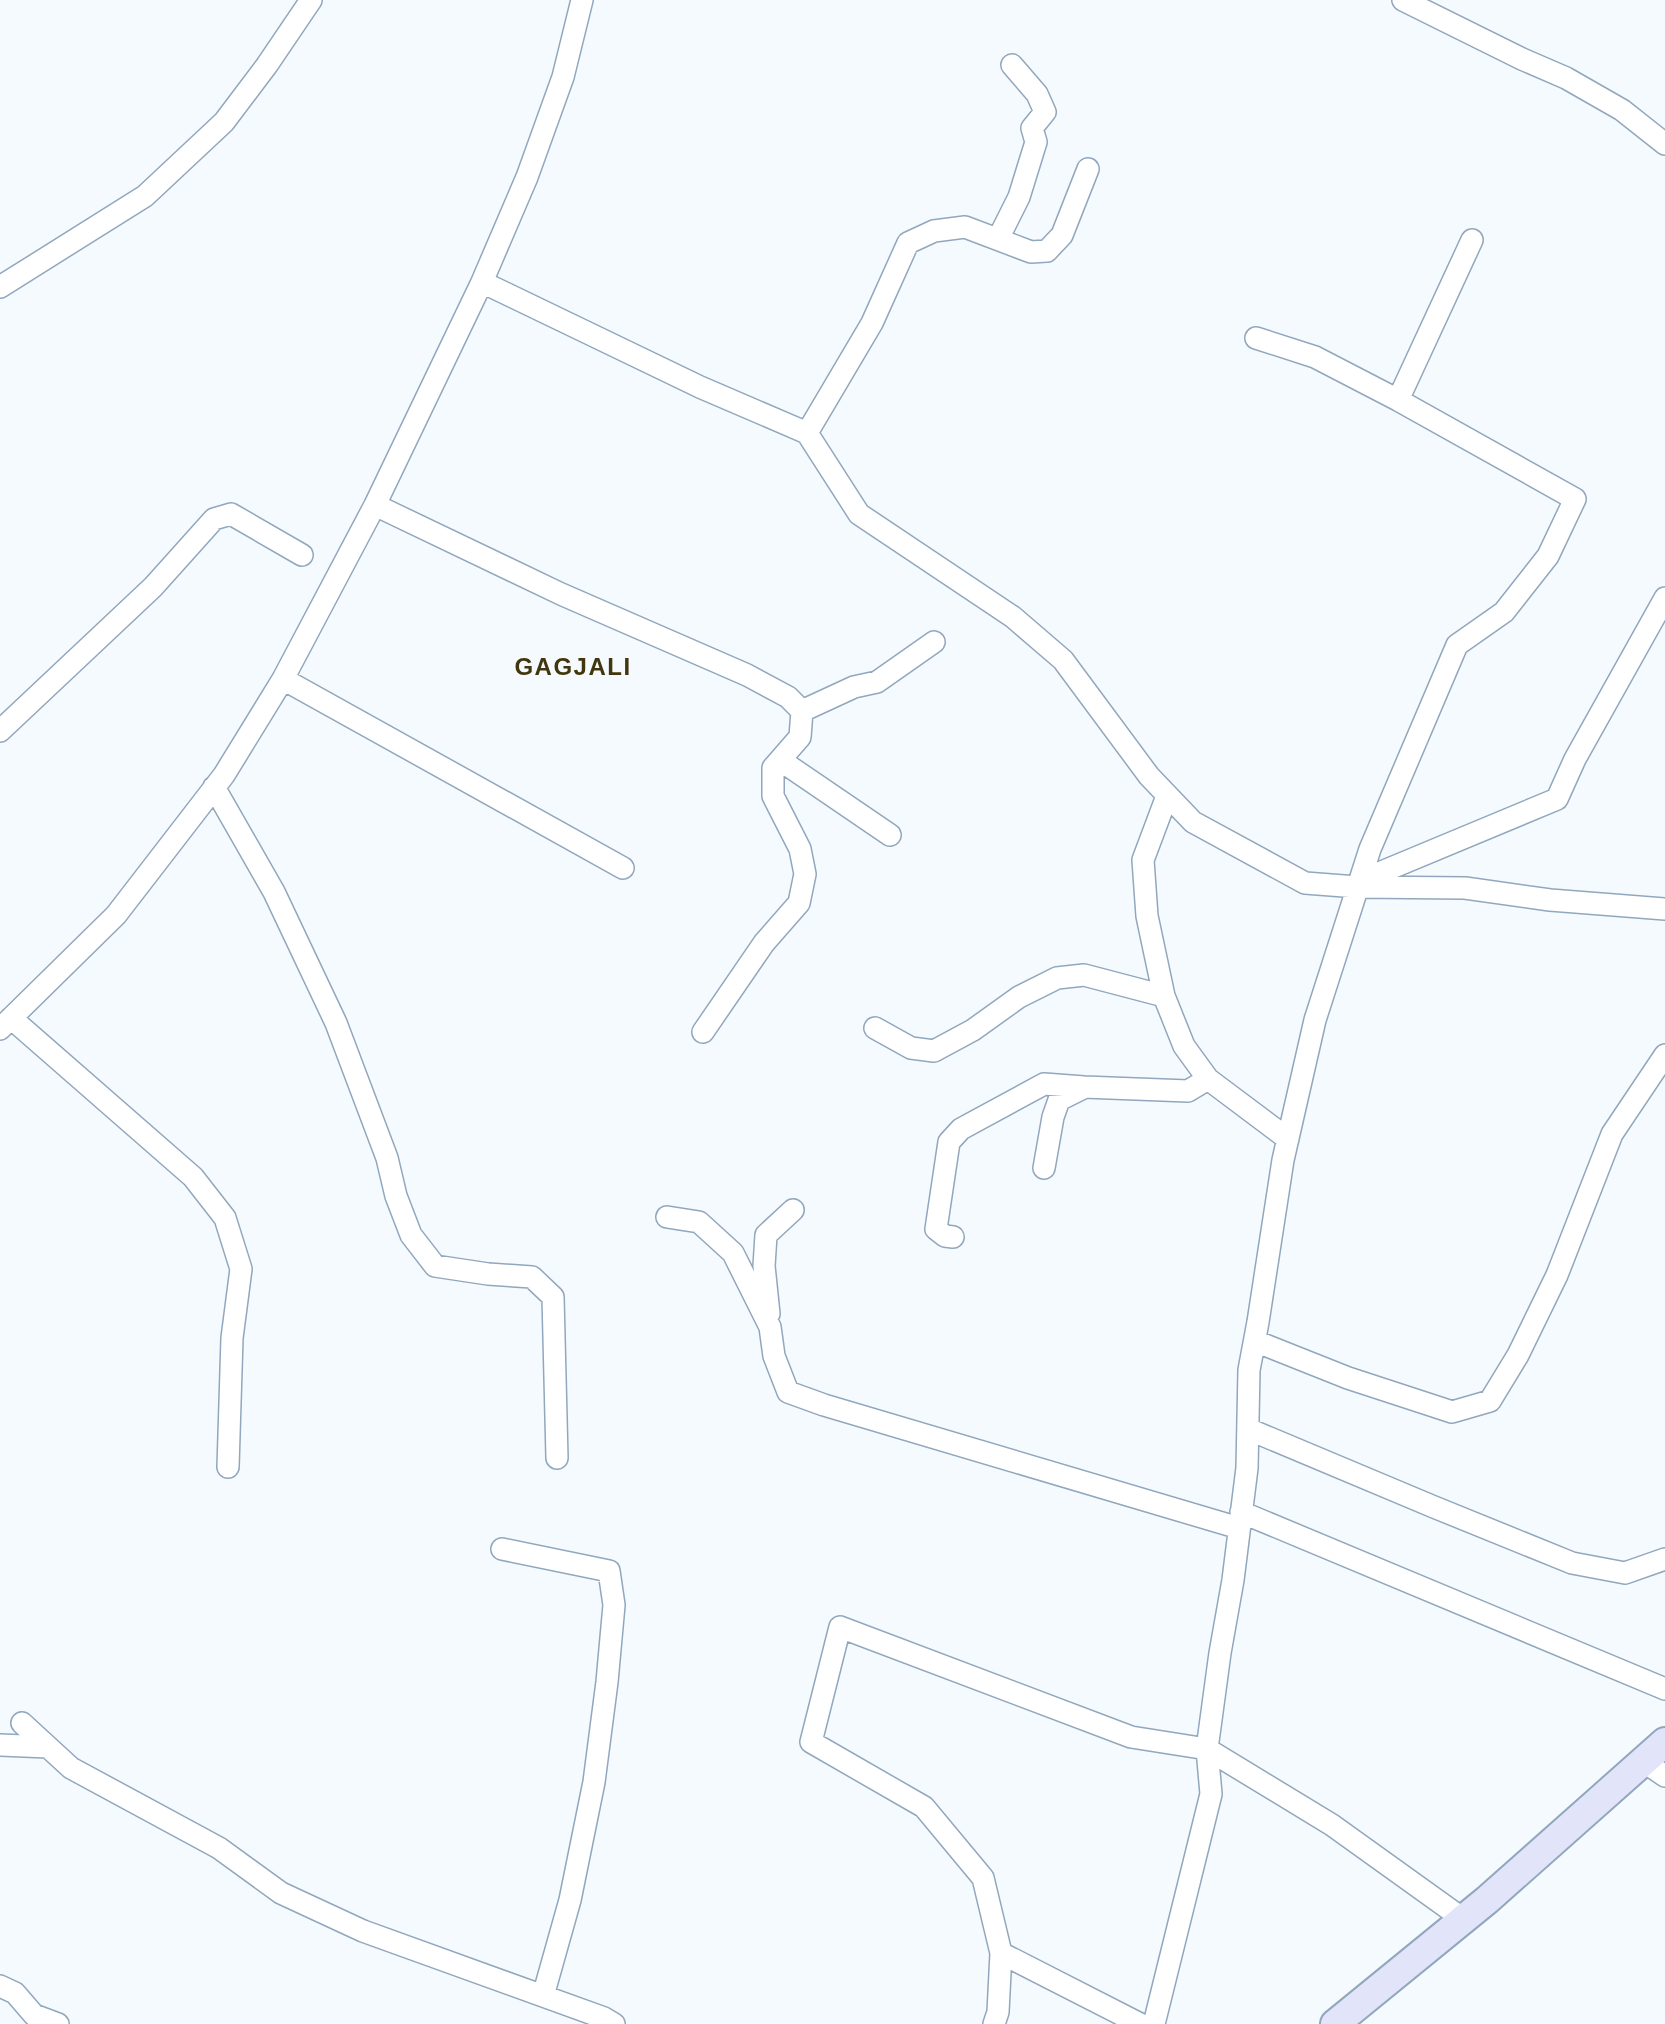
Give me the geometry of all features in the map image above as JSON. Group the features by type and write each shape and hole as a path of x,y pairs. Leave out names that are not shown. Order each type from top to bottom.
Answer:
{"street":[{"path":"0,287 145,196 224,123 311,0"},
{"path":"228,1467 232,1338 241,1269 225,1218 193,1177 6,1023 116,915 214,787 283,679 375,505 482,282 527,177 563,78 582,0"},
{"path":"1403,0 1522,59 1566,78 1622,110 1665,144"},
{"path":"998,239 1019,197 1036,142 1032,128 1045,112 1037,94 1012,65"},
{"path":"807,434 872,323 908,243 934,231 965,227 1030,252 1047,251 1062,235 1088,169"},
{"path":"1398,400 1472,240"},
{"path":"482,282 700,387 807,434 859,514 1013,617 1063,660 1149,776 1193,822 1305,883 1465,888 1550,900 1665,909"},
{"path":"1154,2024 1211,1794 1207,1749 1247,1468 1249,1370 1288,1138 1315,1020 1370,849 1457,645 1504,612 1548,556 1575,499 1398,400 1315,357 1256,338"},
{"path":"375,505 561,594 747,675 788,697 802,711 800,737 773,768 773,796 800,849 805,874 799,903 764,943 703,1032"},
{"path":"0,730 153,587 214,519 231,514 302,555"},
{"path":"1358,884 1557,799 1575,759 1665,598"},
{"path":"802,711 854,687 877,682 934,642"},
{"path":"283,679 623,868"},
{"path":"780,760 890,836"},
{"path":"214,787 274,892 336,1023 387,1158 396,1196 411,1234 435,1266 488,1274 532,1277 553,1297 557,1458"},
{"path":"1167,795 1143,860 1147,916 1164,996 1184,1046 1208,1079 1288,1138"},
{"path":"875,1028 910,1048 934,1051 973,1030 1019,998 1047,983 1057,978 1084,975 1164,996"},
{"path":"1255,1341 1348,1378 1452,1412 1490,1401 1518,1355 1557,1275 1612,1134 1665,1055"},
{"path":"953,1237 945,1236 936,1229 949,1142 961,1129 1044,1084 1084,1088 1188,1091 1208,1079"},
{"path":"1044,1168 1053,1117 1059,1100 1084,1088"},
{"path":"793,1210 766,1234 764,1266 774,1356 788,1392 824,1405 1240,1520 1665,1689"},
{"path":"667,1217 699,1222 733,1253 770,1327"},
{"path":"1248,1429 1572,1563 1625,1573 1665,1559"},
{"path":"1625,1573 1665,1543"},
{"path":"502,1549 609,1571 614,1605 594,1782 570,1900 543,1996"},
{"path":"994,2024 998,2012 1001,1953 983,1878 924,1807 811,1742 840,1627 1131,1737 1207,1749 1332,1826 1463,1919"},
{"path":"22,1723 70,1768 219,1848 281,1893 363,1931 604,2018 614,2024"},
{"path":"1335,2024 1463,1919 1654,1769 1665,1742"},
{"path":"0,1745 48,1748"},
{"path":"1001,1953 1140,2024"},
{"path":"0,1986 15,1992 34,2015 58,2024"}],"district":[{"name":"GAGJALI","path":"573,667"}]}
